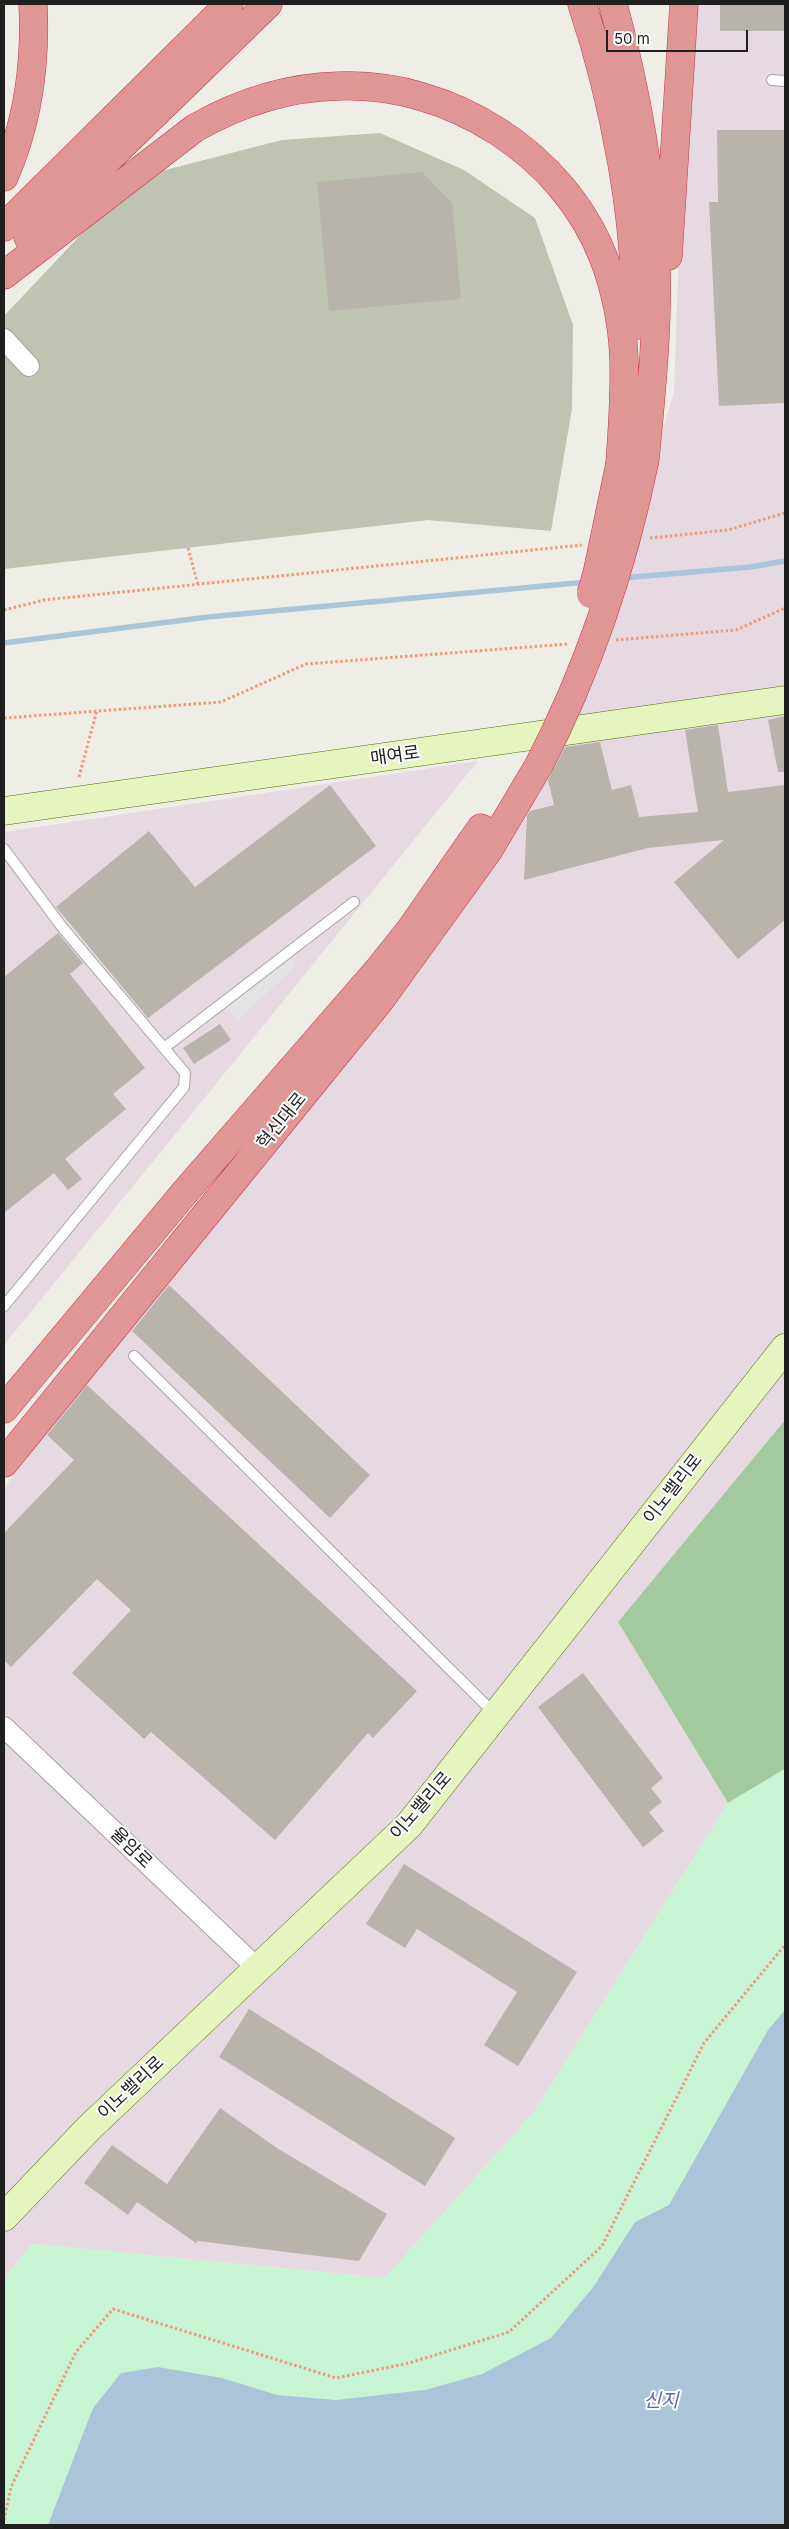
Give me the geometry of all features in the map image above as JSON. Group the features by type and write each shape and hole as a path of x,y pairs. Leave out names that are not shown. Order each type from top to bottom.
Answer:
{"highway":[{"path":"4,177 23,122 30,93 33,66 33,4"},
{"path":"199,32 224,4"},
{"path":"4,227 229,4"},
{"path":"4,260 268,4"},
{"path":"4,1409 185,1192 404,936 486,821 562,720 585,666 632,525 631,381 634,314 627,200 611,117 591,33 582,4"},
{"path":"613,4 631,69 643,142 656,266 650,414"},
{"path":"632,461 650,414 663,338 684,4"},
{"path":"4,275 195,128 221,113 255,100 294,91 339,86 391,90 436,102 479,119 510,138 539,162 564,190 588,225 603,258 622,321 632,461"},
{"name":"혁신대로","path":"4,1463 387,992 488,851 530,762"}],"main road":[{"name":"매여로","path":"4,810 72,802 785,700"},
{"name":"이노밸리로","path":"4,2217 89,2128 408,1825 785,1348"}],"street":[{"path":"4,339 29,366"},
{"name":"율암로","path":"4,1727 258,1969"}],"lane":[{"path":"772,80 785,81"},
{"path":"4,849 62,927 185,1073 184,1087 4,1306"},
{"path":"164,1048 354,902"},
{"path":"134,1356 496,1715"}],"path":[{"path":"648,538 728,530 785,513"},
{"path":"4,610 44,600 589,544"},
{"path":"188,548 198,585"},
{"path":"607,641 736,630 785,608"},
{"path":"4,718 221,702 306,664 578,644"},
{"path":"72,802 97,710"},
{"path":"4,2520 11,2487 76,2352 113,2309 336,2378 409,2363 509,2332 602,2246 704,2044 785,1945"}],"shaded area":[{"path":"690,4 785,4 785,1420 618,1622 728,1803 534,2112 385,2278 32,2244 4,2278 4,1488 581,706 674,392 686,42"},
{"path":"380,133 464,170 535,218 573,325 572,409 551,531 428,520 4,569 4,316 134,178 282,140"},
{"path":"478,761 4,1345 4,832"},
{"path":"292,955 295,966 238,1021 225,1006"}],"green space":[{"path":"785,1420 785,1769 728,1803 618,1622"},
{"path":"785,1769 785,2525 4,2525 4,2278 32,2244 385,2278 534,2112 728,1803"}],"water":[{"name":"신지","path":"785,2010 785,2525 48,2525 93,2408 121,2373 158,2367 222,2378 277,2395 336,2400 425,2390 482,2374 551,2338 594,2286 635,2222 669,2205 768,2030"}],"building":[{"path":"720,4 785,4 785,31 720,31"},
{"path":"717,130 785,130 785,403 719,406 709,202 718,202"},
{"path":"422,172 452,203 461,299 329,311 317,182"},
{"path":"785,716 785,772 778,772 768,720"},
{"path":"718,725 728,792 785,785 785,920 738,959 674,882 724,840 648,848 524,880 527,815 530,811 554,805 548,780 565,747 600,742 612,790 631,785 639,817 698,812 685,730"},
{"path":"330,785 376,846 148,1018 56,907 149,831 195,887"},
{"path":"58,933 83,963 70,974 145,1068 113,1094 126,1109 65,1159 82,1179 68,1190 54,1173 4,1213 4,977"},
{"path":"220,1024 231,1040 194,1064 183,1048"},
{"path":"169,1285 370,1475 330,1518 132,1331"},
{"path":"87,1385 417,1691 373,1738 368,1733 275,1840 151,1732 144,1739 72,1673 131,1610 97,1579 11,1667 4,1660 4,1533 74,1460 47,1435"},
{"path":"583,1673 663,1778 651,1788 662,1802 649,1812 664,1831 643,1847 538,1707"},
{"path":"404,1864 577,1972 518,2066 484,2045 517,1992 417,1929 405,1948 366,1924"},
{"path":"249,2009 455,2138 425,2186 219,2057"},
{"path":"220,2108 277,2148 387,2214 359,2261 198,2241 196,2243 137,2202 128,2215 84,2183 112,2145 167,2184"}],"waterway":[{"path":"623,578 750,567 785,561"},
{"path":"4,643 208,617 587,582"}]}
